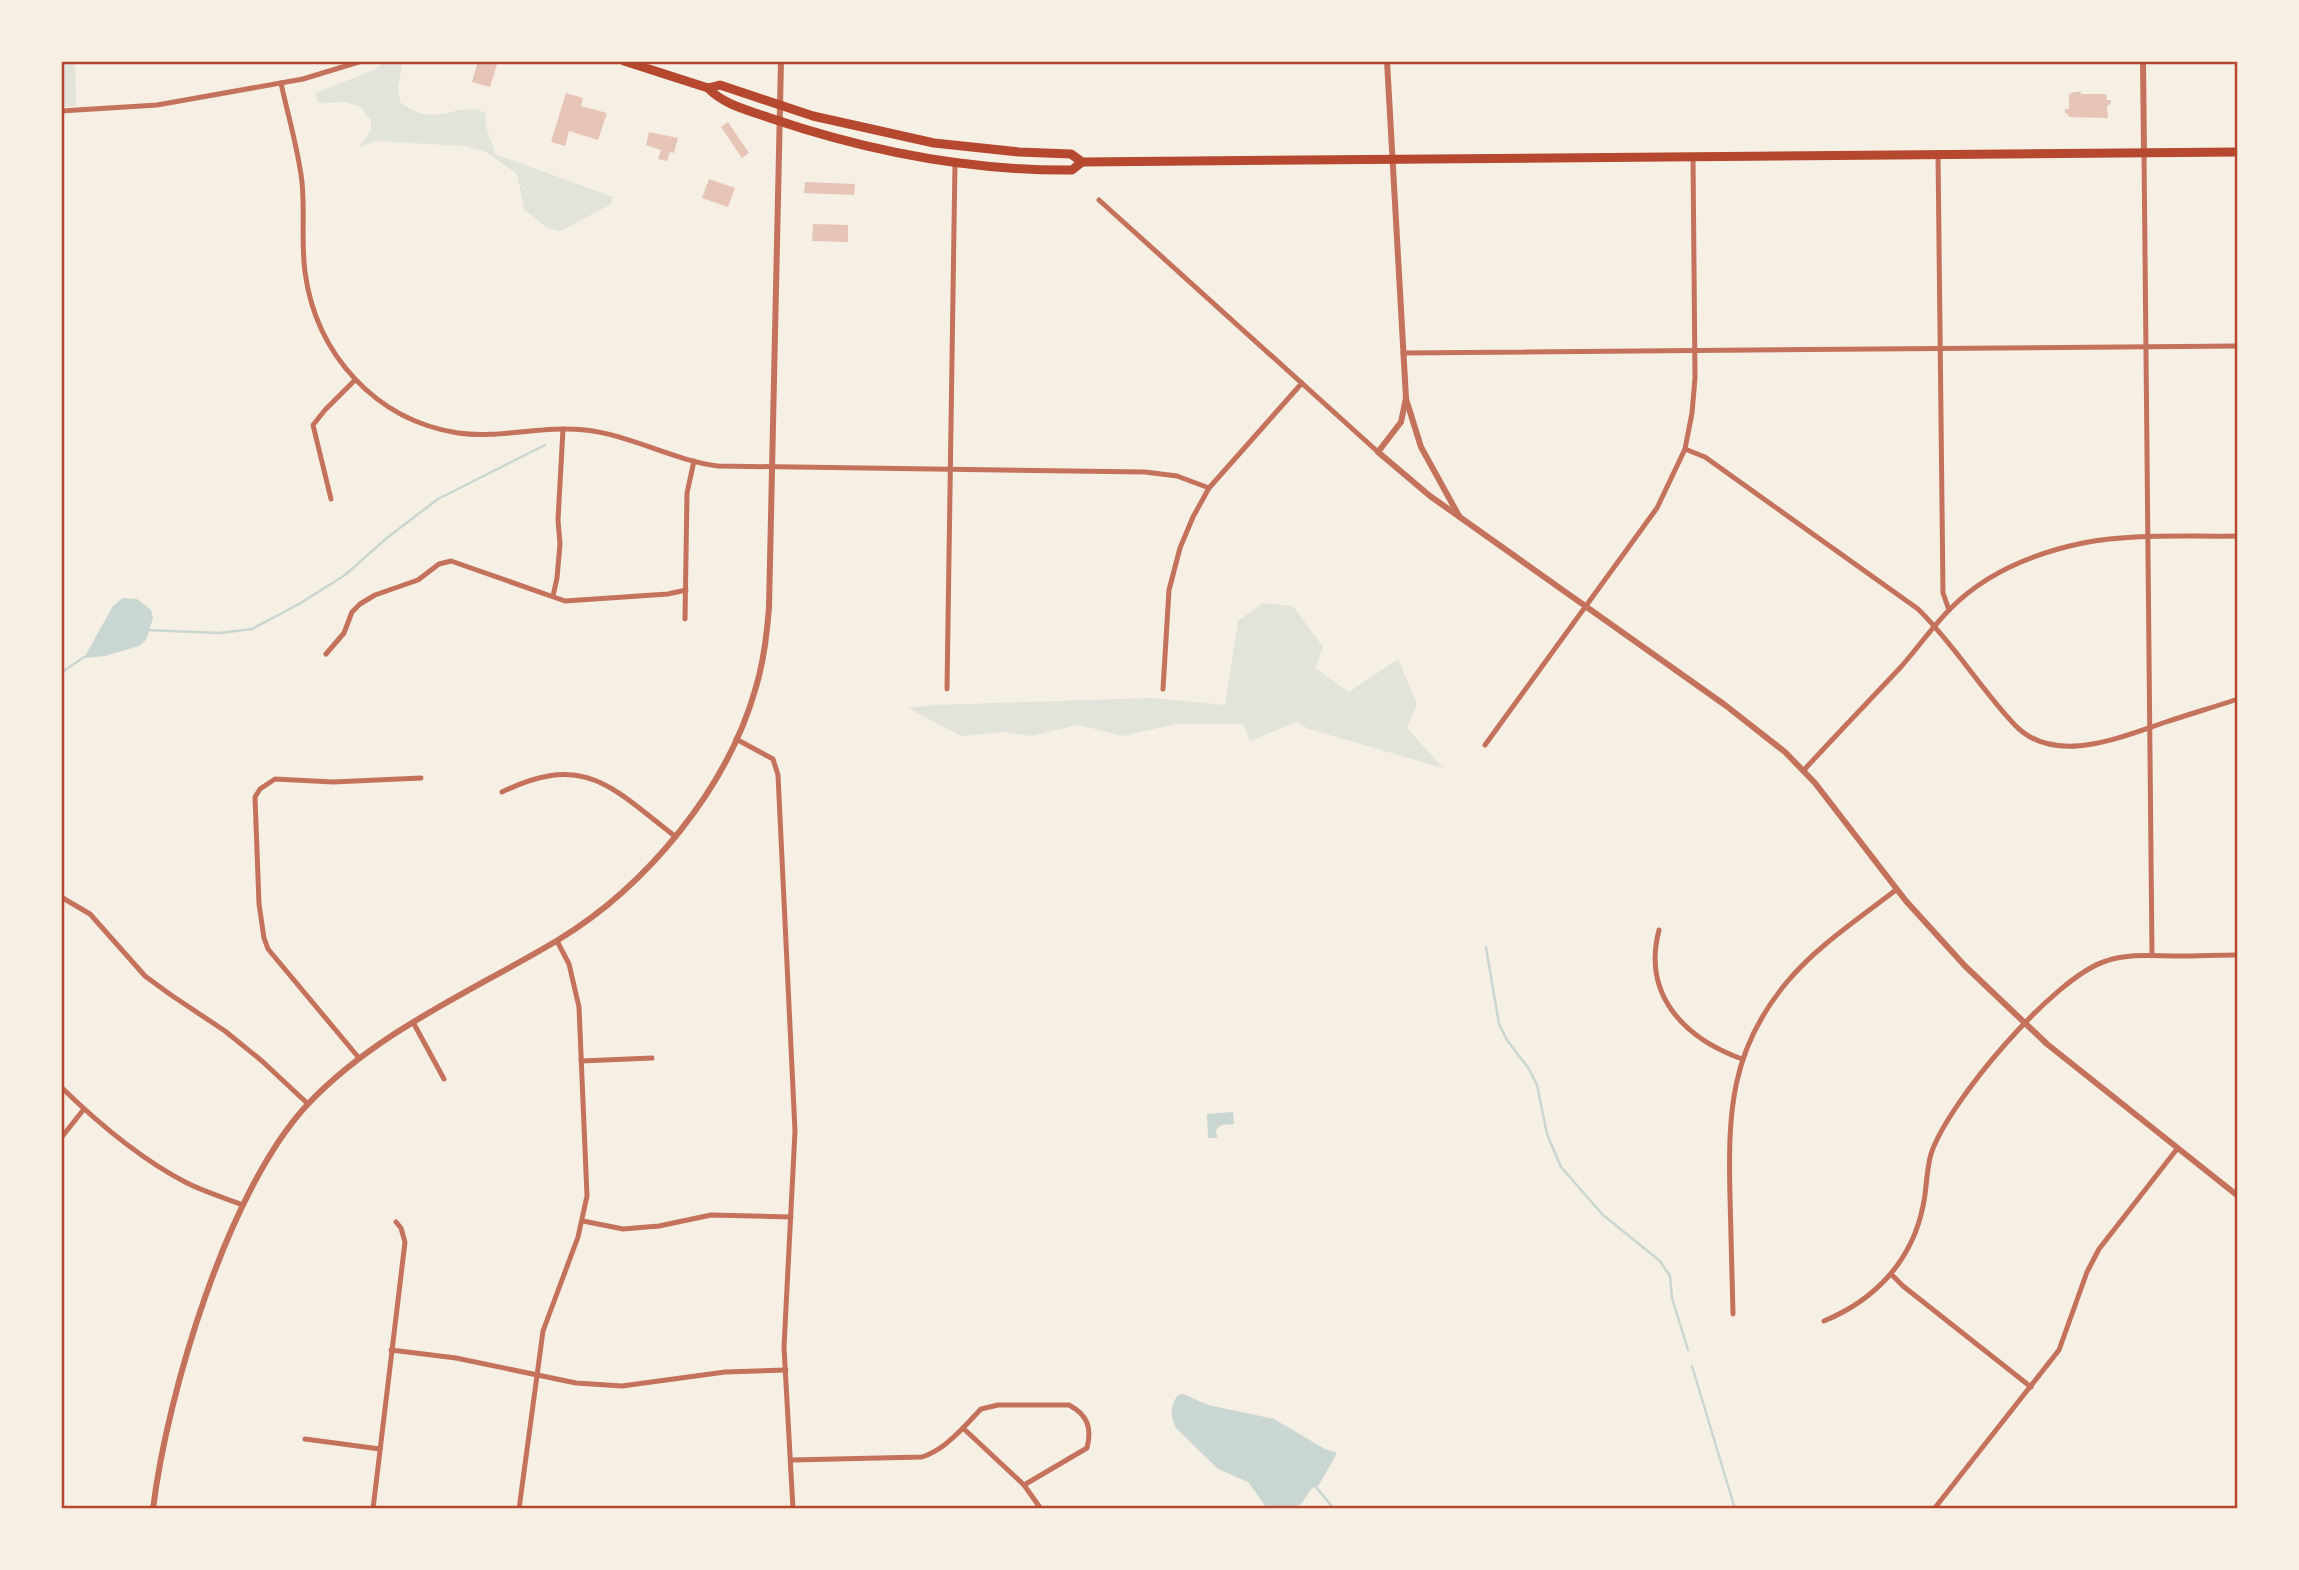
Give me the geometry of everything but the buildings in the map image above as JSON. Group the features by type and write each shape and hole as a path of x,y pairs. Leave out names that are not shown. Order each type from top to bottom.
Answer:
{"highway":[{"path":"624,61 708,88 718,98 779,121 906,155 1047,170 1072,170 1082,162"},
{"path":"708,88 720,85 779,106 934,143 1019,152 1071,154 1082,162 2238,152"}],"street":[{"path":"61,111 157,104 281,83 335,71 362,61"},
{"path":"153,1509 163,1444 205,1301 243,1205 277,1145 308,1104 359,1058 557,941 597,914 631,886 676,837 709,788 736,739 756,689 766,637 773,467 781,61"},
{"path":"1387,61 1406,398 1421,447 1460,517"},
{"path":"2143,61 2152,954"},
{"path":"281,83 302,180 305,269 310,298 320,329 333,353 355,380 395,411 458,433 563,429 607,433 718,466 1159,473 1185,478 1209,488"},
{"path":"1938,153 1943,593 1949,610"},
{"path":"1485,745 1657,508 1685,449 1692,413 1695,351 1693,155"},
{"path":"947,689 955,162"},
{"path":"1099,200 1378,452 1460,517 1768,738 1804,770 1896,889 1965,966 2047,1044 2238,1196"},
{"path":"1403,353 2238,345"},
{"path":"331,499 313,425 355,380"},
{"path":"1163,689 1169,590 1180,548 1193,517 1209,488 1302,383"},
{"path":"1378,452 1401,422 1406,398"},
{"path":"553,597 560,544 558,520 563,429"},
{"path":"1685,449 1716,465 1918,609 1935,625 2014,725 2029,736 2044,742 2080,746 2114,739 2238,699"},
{"path":"685,619 687,493 694,461"},
{"path":"1804,770 1924,642 1949,610 1987,581 2035,556 2086,542 2148,537 2238,536"},
{"path":"326,654 344,633 352,612 360,604 375,595 418,580 445,561 571,602 668,594 686,590"},
{"path":"736,739 773,760 778,775 795,1131 786,1307 786,1370 793,1509"},
{"path":"502,792 541,777 556,775 590,778 609,785 632,800 676,837"},
{"path":"359,1058 268,949 259,904 255,797 262,787 275,779 333,782 421,778"},
{"path":"1733,1314 1730,1117 1742,1059 1759,1022 1787,981 1810,958 1896,889"},
{"path":"61,897 90,914 145,976 225,1031 308,1104"},
{"path":"1659,930 1654,953 1655,970 1670,1007 1697,1037 1742,1059"},
{"path":"519,1509 536,1375 547,1316 583,1221 587,1196 579,1007 569,964 557,941"},
{"path":"1824,1321 1857,1305 1892,1275 1916,1234 1924,1205 1931,1154 1943,1126 1961,1098 2025,1023 2064,987 2088,968 2110,960 2152,954 2238,955"},
{"path":"414,1024 444,1079"},
{"path":"581,1060 652,1058"},
{"path":"61,1087 127,1145 156,1166 202,1190 243,1205"},
{"path":"61,1138 84,1109"},
{"path":"1934,1509 2031,1387 2063,1342 2087,1272 2099,1249 2177,1149"},
{"path":"583,1221 623,1229 659,1226 711,1215 791,1217"},
{"path":"373,1509 405,1242 396,1222"},
{"path":"1892,1275 2031,1387"},
{"path":"391,1350 456,1358 576,1383 622,1386 725,1372 786,1370"},
{"path":"792,1460 922,1457 934,1453 950,1441 981,1409 998,1405 1069,1405 1078,1409 1089,1425 1087,1448 1024,1485"},
{"path":"963,1427 1024,1485 1041,1509"},
{"path":"305,1439 380,1449"}],"shaded area":[{"path":"61,61 75,61 76,106 61,107"},
{"path":"387,61 403,61 398,87 400,102 425,114 436,115 466,109 486,113 487,129 495,154 613,197 610,205 560,231 547,228 524,209 517,174 486,152 464,146 374,141 359,148 371,130 371,120 360,107 345,102 317,103 316,93 373,70"},
{"path":"123,598 137,599 151,610 153,618 146,640 139,646 105,656 84,658 113,606"},
{"path":"1263,603 1293,606 1323,647 1315,668 1349,692 1398,659 1417,704 1407,728 1443,768 1309,729 1296,722 1250,741 1243,724 1176,724 1123,736 1078,725 1031,736 1006,732 961,736 908,708 1152,698 1225,705 1238,621"},
{"path":"1233,1112 1234,1124 1221,1125 1216,1130 1217,1138 1208,1138 1207,1114"},
{"path":"1183,1394 1208,1405 1274,1419 1325,1449 1337,1453 1319,1485 1311,1489 1301,1504 1288,1509 1266,1507 1248,1482 1218,1469 1176,1428 1172,1407 1178,1395"}],"waterway":[{"path":"146,630 219,633 252,629 345,575 388,537 438,499 545,445"},
{"path":"61,673 84,657"},
{"path":"1486,947 1499,1024 1537,1085 1547,1134 1561,1167 1603,1215 1660,1261 1670,1276 1672,1298 1688,1350"},
{"path":"1692,1366 1735,1509"},
{"path":"1316,1487 1334,1509"}]}
